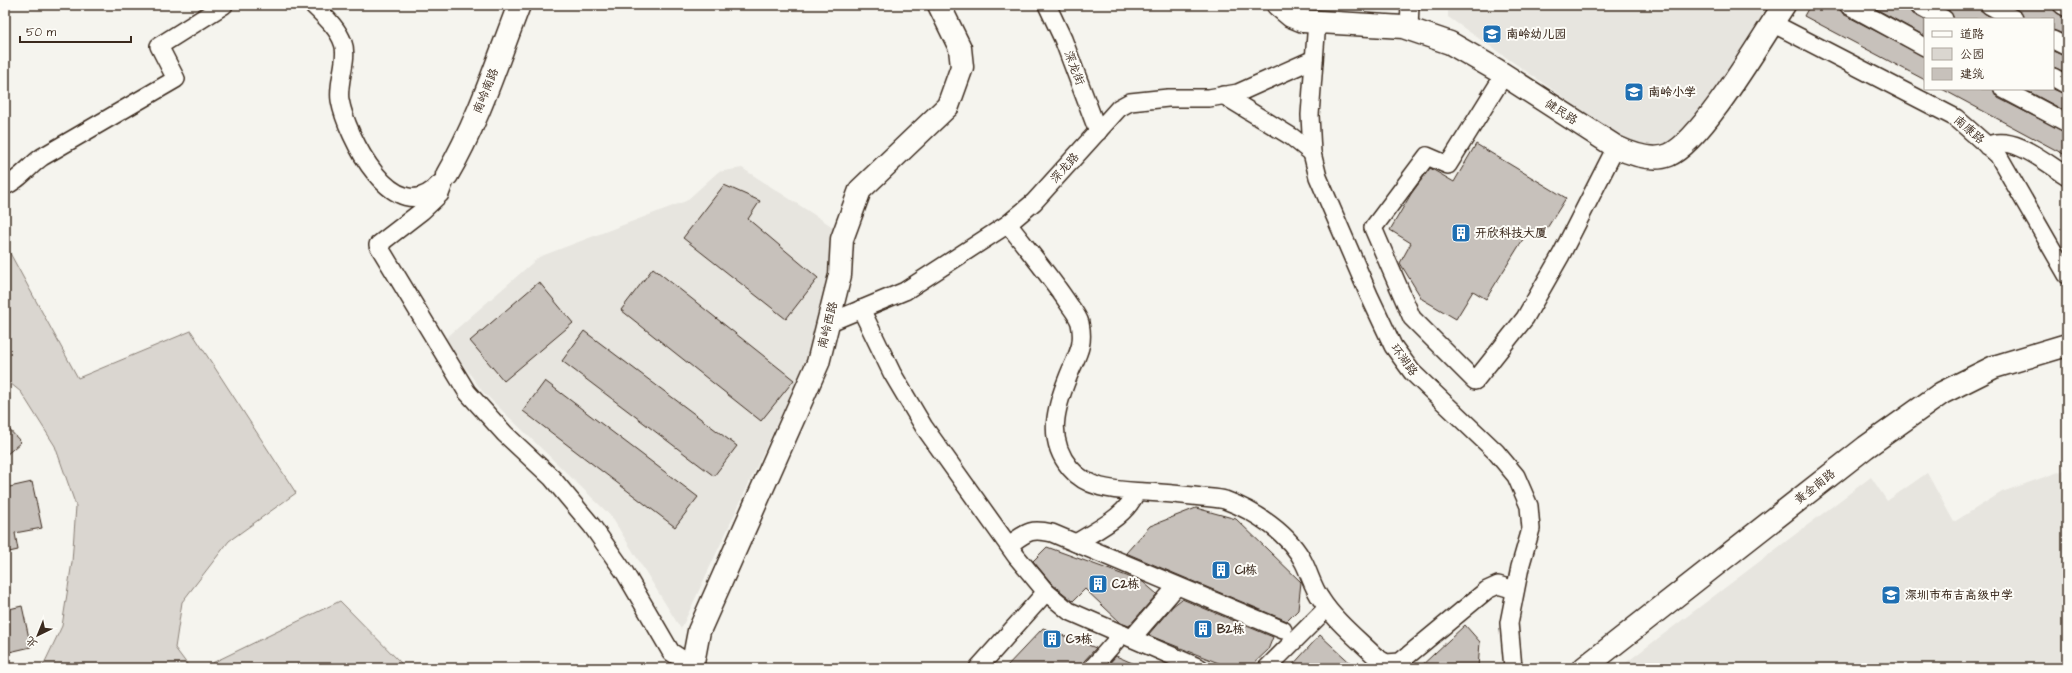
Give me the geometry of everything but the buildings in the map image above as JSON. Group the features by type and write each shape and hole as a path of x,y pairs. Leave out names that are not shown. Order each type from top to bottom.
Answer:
{"street":[{"path":"5,186 16,182 28,167 42,157 176,80 159,46 224,5"},
{"path":"313,5 333,26 344,44 344,62 339,82 340,100 349,128 365,161 386,186 401,196 421,196 435,189 447,175"},
{"name":"南岭南路","path":"447,175 487,91 519,5"},
{"name":"南岭西路","path":"692,666 698,631 818,363 840,275 842,239 860,190 948,106 962,68 960,48 939,5"},
{"name":"深龙街","path":"1047,5 1063,39 1098,132"},
{"name":"健民路","path":"1278,5 1304,21 1403,27 1450,43 1504,75 1616,148 1649,158 1668,156 1681,149 1725,94 1784,5"},
{"path":"1409,29 1410,5"},
{"path":"1848,5 1924,46"},
{"path":"1918,5 1942,18"},
{"path":"1988,5 2012,18"},
{"path":"2062,5 2067,8"},
{"name":"环湖路","path":"1317,21 1310,115 1312,153 1318,177 1393,346 1412,372 1496,452 1516,476 1529,506 1531,530 1515,590 1509,624 1513,668"},
{"name":"南康路","path":"1772,23 1956,118 1998,155 2067,275"},
{"path":"2054,40 2067,47"},
{"name":"深龙路","path":"828,323 905,291 1008,224 1034,202 1119,108 1130,102 1168,98 1209,98 1238,93 1314,59"},
{"path":"1504,75 1448,165 1427,156 1373,228 1412,318 1475,381 1525,318 1561,255 1616,148"},
{"path":"2054,78 2067,85"},
{"path":"2005,90 2067,123"},
{"path":"1223,95 1292,136 1312,153"},
{"path":"1987,146 1994,142 2014,144 2064,175"},
{"path":"447,175 440,194 427,207 378,245 467,392 505,434 552,478 592,526 625,573 671,652 692,666"},
{"path":"1008,224 1059,290 1079,321 1082,342 1079,355 1068,376 1055,419 1055,437 1062,455 1070,468 1091,484 1117,491 1223,500 1251,511 1270,524 1292,546 1304,562 1311,582 1328,608 1380,661 1393,666 1400,662 1488,590 1498,585 1515,590"},
{"path":"861,309 892,373 924,427 1009,545 1046,592 1069,611 1200,668"},
{"name":"黄金南路","path":"1584,668 1866,447 1942,393 1994,368 2067,344"},
{"path":"1076,543 1123,511 1132,502 1136,492"},
{"path":"1009,545 1026,533 1037,530 1076,543 1282,630"},
{"path":"1092,668 1127,636 1177,586"},
{"path":"978,668 1046,592"},
{"path":"1268,668 1328,608"}],"shaded area":[{"name":"南岭小学","path":"1448,5 1772,5 1683,133 1672,142 1650,145 1628,142 1448,17"},
{"path":"742,168 833,227 826,281 816,334 794,387 681,629 611,516 482,391 445,339 539,257 686,201 718,172"},
{"name":"深圳市布吉高级中学","path":"2067,469 2067,668 1619,668 1871,477 1887,501 1927,473 1954,522 2002,492"}],"green space":[{"path":"5,244 78,378 191,331 296,493 229,541 182,602 175,648 190,668 42,668 62,626 72,562 76,506 55,446 21,392 5,379"},
{"path":"340,601 406,668 202,668"}],"place":[{"name":"南岭幼儿园","path":"1492,34"},
{"name":"南岭小学","path":"1634,92"},
{"name":"开欣科技大厦","path":"1461,233"},
{"name":"C1栋","path":"1221,570"},
{"name":"C2栋","path":"1098,584"},
{"name":"深圳市布吉高级中学","path":"1891,595"},
{"name":"B2栋","path":"1203,629"},
{"name":"C3栋","path":"1052,639"}]}
